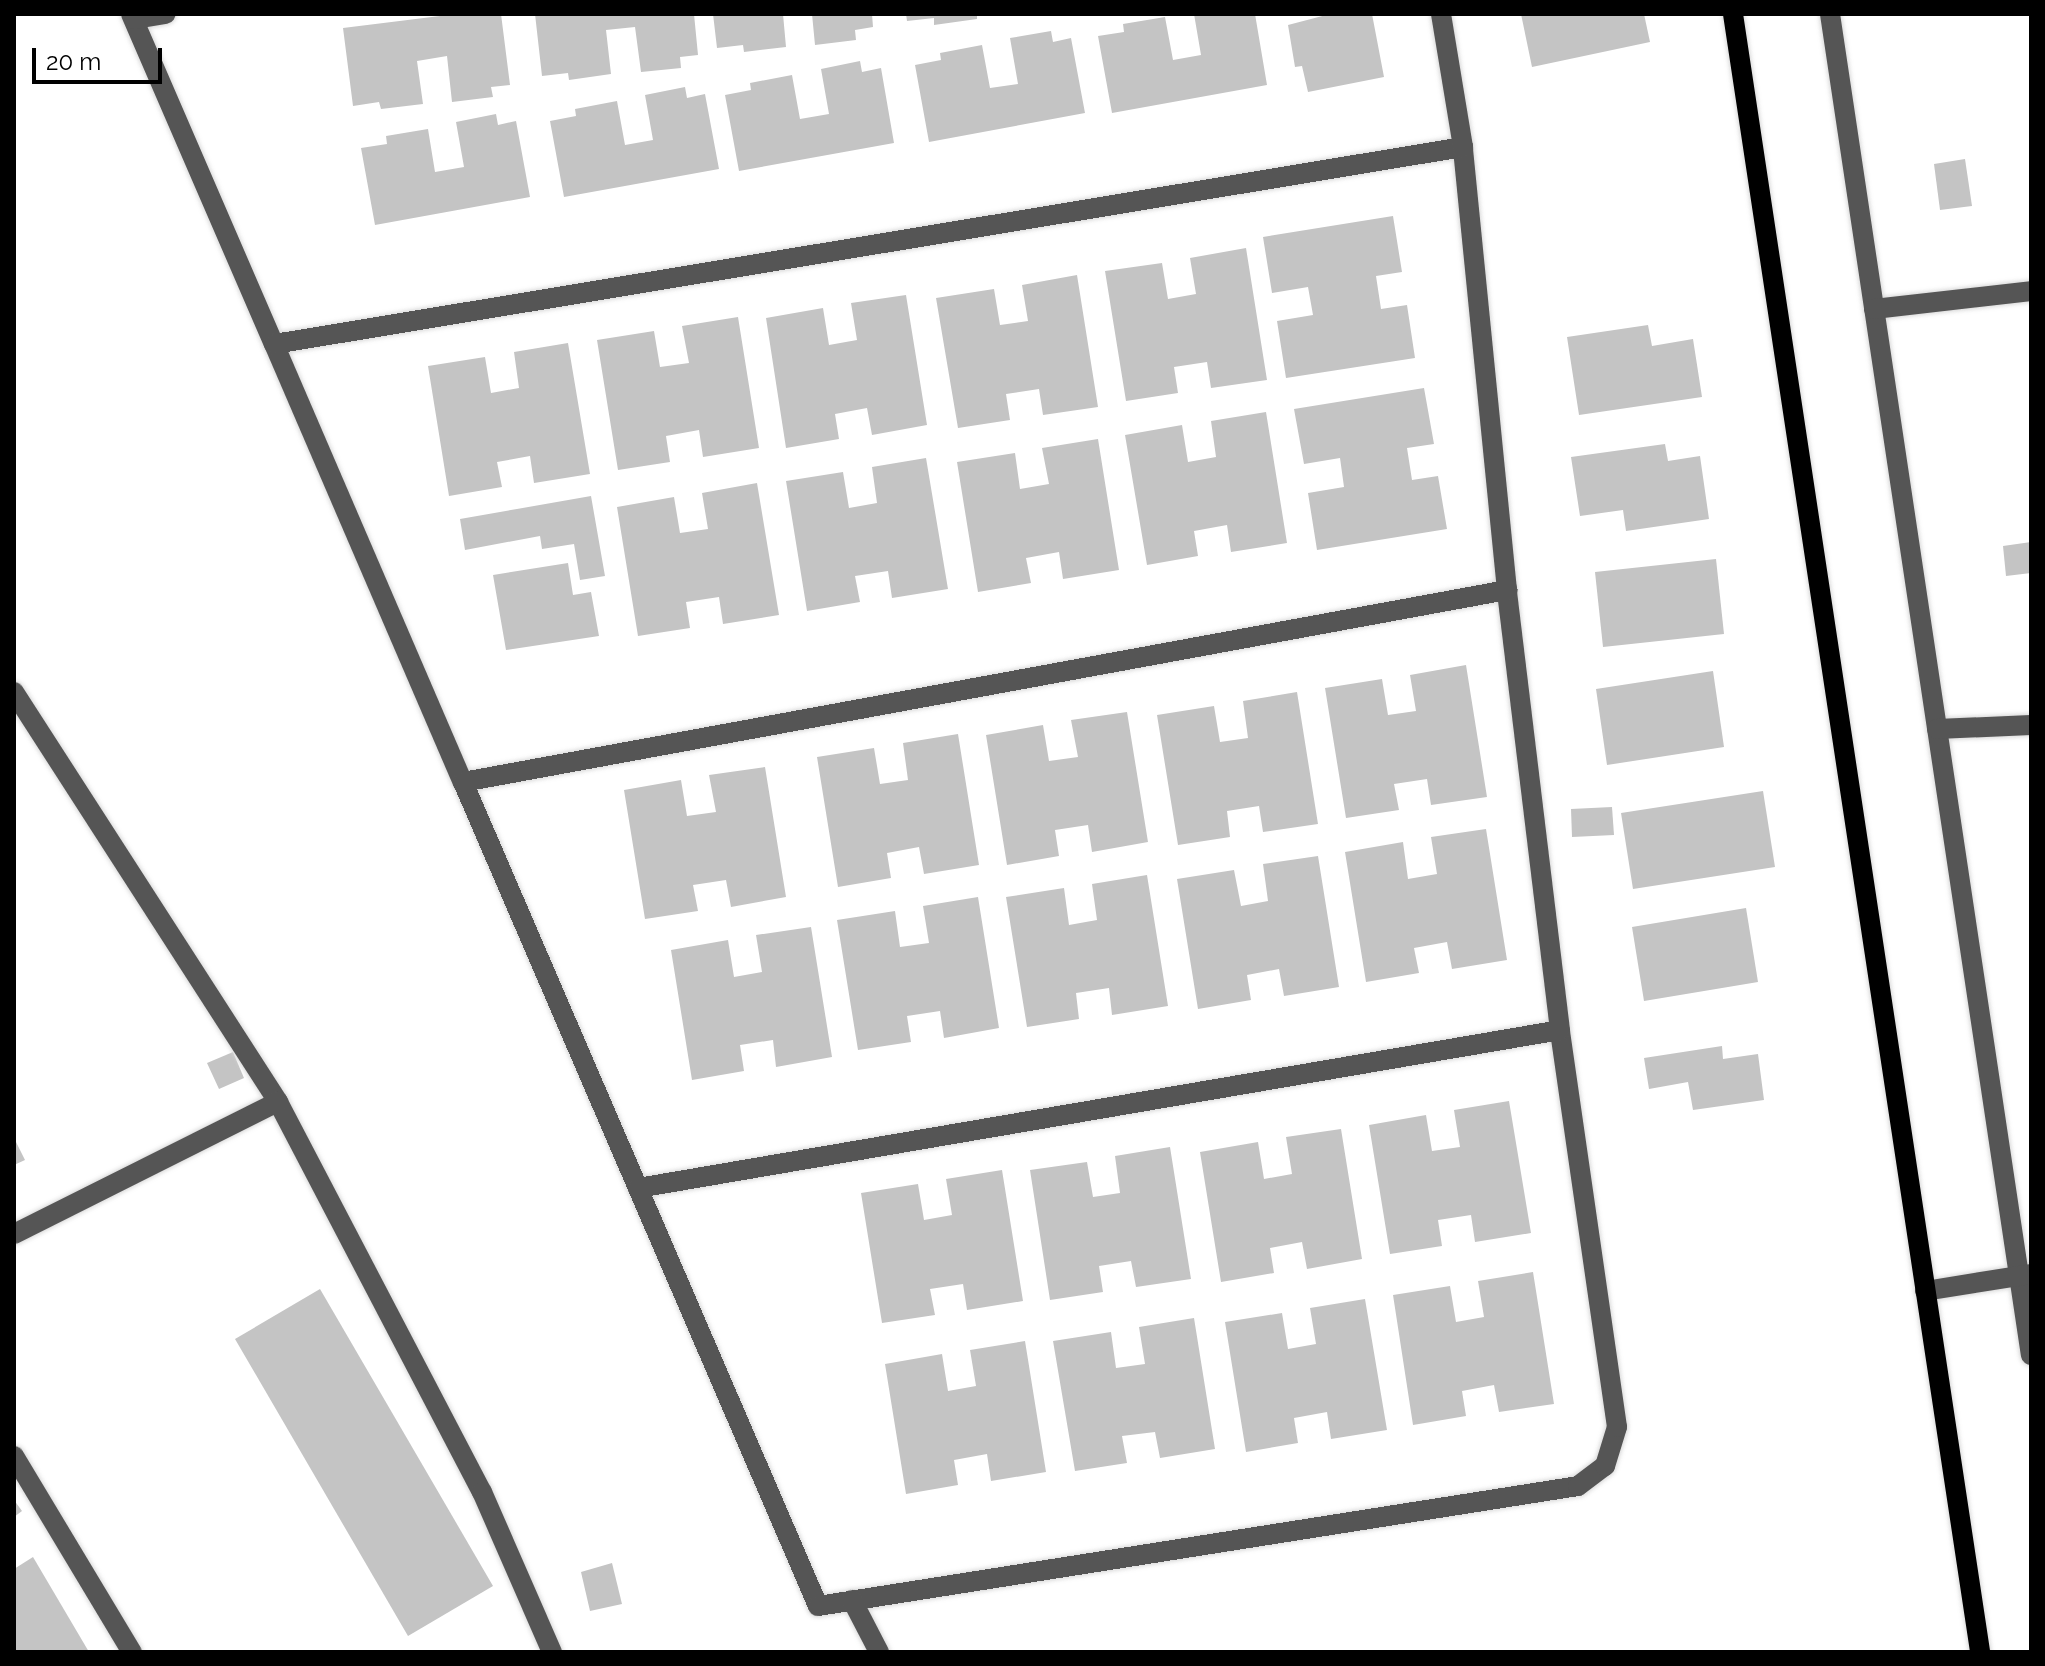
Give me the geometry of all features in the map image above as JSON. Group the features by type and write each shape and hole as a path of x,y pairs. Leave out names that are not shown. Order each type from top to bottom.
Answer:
{"main road":[{"path":"1733,14 1980,1652"}],"street":[{"path":"166,14 132,16 818,1606 1578,1486 1605,1466 1617,1427 1560,1030 1507,590 1463,147 1441,14"},
{"path":"1830,14 1937,729 2025,1275 2031,1355"},
{"path":"274,344 1463,147"},
{"path":"1874,309 2031,291"},
{"path":"463,782 1507,590"},
{"path":"14,692 278,1102 482,1492 552,1652"},
{"path":"1937,729 2031,725"},
{"path":"638,1188 1560,1030"},
{"path":"14,1234 278,1102"},
{"path":"1925,1291 2025,1275"},
{"path":"14,1456 132,1652"},
{"path":"852,1600 879,1652"}],"building":[{"path":"456,14 501,14 510,85 491,87 493,97 452,102 447,56 417,61 423,104 381,109 379,102 353,106 343,28"},
{"path":"535,14 694,14 698,55 680,57 681,68 641,72 635,27 606,30 611,74 569,80 568,73 542,76"},
{"path":"713,14 783,14 786,47 744,52 743,45 717,48"},
{"path":"812,14 872,14 873,27 855,30 856,40 815,45"},
{"path":"906,14 977,14 977,19 934,25 934,18 907,21"},
{"path":"1194,14 1255,14 1267,85 1112,113 1098,36 1124,32 1123,24 1165,17 1173,60 1201,55"},
{"path":"1330,14 1372,14 1384,77 1308,92 1302,66 1295,67 1288,25"},
{"path":"1521,14 1644,14 1650,42 1532,67"},
{"path":"1051,31 1053,42 1071,38 1085,113 929,142 915,65 941,60 940,53 982,45 990,88 1018,84 1010,38"},
{"path":"860,61 862,72 881,68 894,143 739,171 725,95 751,90 750,83 792,75 800,119 829,114 821,69"},
{"path":"685,87 687,98 705,94 719,169 564,197 550,121 576,116 575,109 617,101 625,145 653,140 645,95"},
{"path":"496,114 498,125 516,121 530,197 375,225 361,148 387,144 386,136 428,129 435,172 464,167 456,122"},
{"path":"1965,159 1972,206 1940,210 1934,164"},
{"path":"1393,216 1402,272 1376,276 1381,309 1407,305 1415,358 1286,378 1277,321 1313,315 1308,287 1272,293 1263,237"},
{"path":"1246,248 1267,380 1211,388 1207,362 1174,367 1178,393 1126,401 1105,271 1162,263 1168,299 1196,294 1190,258"},
{"path":"1077,275 1098,407 1043,415 1039,389 1006,394 1010,420 958,428 936,298 994,289 1000,325 1028,321 1022,285"},
{"path":"906,295 927,425 872,435 867,408 835,414 839,439 786,448 766,318 823,308 829,345 857,340 851,303"},
{"path":"738,317 759,448 703,457 699,430 666,436 670,462 618,470 597,340 654,331 660,367 689,363 682,326"},
{"path":"1648,325 1652,346 1693,339 1702,397 1579,415 1567,337"},
{"path":"568,343 590,474 534,483 530,456 497,462 502,487 449,496 428,366 485,357 491,393 519,388 514,352"},
{"path":"1424,388 1434,444 1407,448 1412,480 1438,476 1447,529 1317,550 1308,493 1344,487 1340,458 1304,464 1294,409"},
{"path":"1266,412 1287,543 1231,552 1227,525 1194,531 1198,556 1147,565 1125,435 1182,425 1188,462 1216,457 1211,421"},
{"path":"1098,439 1119,570 1063,579 1059,552 1026,558 1031,583 978,592 957,462 1015,453 1020,489 1049,484 1042,448"},
{"path":"1665,444 1668,461 1700,456 1709,519 1626,531 1623,510 1580,516 1571,457"},
{"path":"926,458 948,589 892,598 888,571 855,576 860,602 807,611 786,481 843,472 849,508 877,503 872,467"},
{"path":"757,483 779,615 723,624 719,597 686,602 690,628 638,636 617,507 674,497 680,533 708,529 702,493"},
{"path":"591,496 605,576 580,580 574,544 542,549 540,536 465,550 460,519"},
{"path":"2031,542 2031,573 2006,576 2003,546"},
{"path":"1716,559 1724,634 1603,647 1595,572"},
{"path":"568,563 573,595 591,592 599,636 506,650 493,575"},
{"path":"1466,665 1487,797 1431,805 1427,779 1394,784 1399,810 1346,818 1325,688 1382,679 1388,715 1416,711 1410,675"},
{"path":"1713,671 1724,747 1607,765 1596,689"},
{"path":"1297,692 1318,824 1263,832 1259,806 1227,811 1230,837 1178,845 1157,715 1214,706 1220,742 1248,738 1243,701"},
{"path":"1127,712 1148,842 1092,852 1088,825 1055,830 1059,856 1007,865 986,735 1043,725 1049,761 1078,757 1071,720"},
{"path":"958,734 979,865 924,874 919,847 887,853 891,878 838,887 817,757 874,748 880,784 908,780 903,743"},
{"path":"765,767 786,897 731,907 726,880 693,885 698,911 645,919 624,790 681,780 687,816 716,812 709,775"},
{"path":"1763,791 1775,867 1633,889 1621,813"},
{"path":"1612,807 1614,835 1572,837 1571,809"},
{"path":"1486,829 1507,960 1452,969 1447,942 1414,948 1419,973 1366,982 1345,852 1403,842 1408,879 1437,874 1431,837"},
{"path":"1318,856 1339,987 1284,996 1279,969 1247,975 1251,1000 1198,1009 1177,879 1234,870 1241,906 1268,901 1263,864"},
{"path":"1147,875 1168,1006 1112,1015 1109,988 1076,993 1079,1019 1027,1027 1006,897 1064,888 1069,925 1097,920 1092,884"},
{"path":"978,897 999,1028 944,1038 940,1011 907,1016 911,1042 858,1050 837,920 895,911 900,947 929,943 923,906"},
{"path":"1746,908 1758,982 1644,1001 1632,927"},
{"path":"811,927 832,1057 776,1067 773,1040 740,1045 744,1071 692,1080 671,950 728,940 734,977 762,972 756,935"},
{"path":"1722,1046 1723,1059 1758,1054 1764,1100 1693,1110 1688,1082 1649,1089 1644,1058"},
{"path":"233,1052 244,1078 219,1089 207,1063"},
{"path":"1509,1101 1531,1233 1475,1242 1471,1215 1438,1220 1442,1246 1390,1254 1369,1125 1426,1115 1432,1151 1460,1147 1454,1110"},
{"path":"1341,1129 1362,1259 1307,1269 1302,1242 1270,1248 1274,1273 1221,1282 1200,1152 1258,1142 1264,1179 1292,1174 1286,1137"},
{"path":"14,1138 25,1160 14,1165"},
{"path":"1170,1147 1191,1279 1136,1287 1131,1261 1099,1266 1103,1292 1050,1300 1030,1170 1087,1162 1093,1197 1120,1193 1115,1156"},
{"path":"1002,1170 1023,1301 967,1310 963,1284 930,1289 935,1315 882,1323 861,1193 918,1184 924,1220 952,1215 946,1179"},
{"path":"1533,1272 1554,1404 1499,1412 1494,1385 1462,1391 1466,1416 1413,1425 1393,1295 1450,1286 1456,1322 1484,1317 1478,1281"},
{"path":"320,1289 493,1586 408,1636 235,1339"},
{"path":"1365,1299 1387,1430 1331,1439 1327,1412 1294,1418 1298,1443 1246,1452 1225,1322 1282,1313 1288,1349 1316,1344 1310,1308"},
{"path":"1194,1318 1215,1449 1160,1458 1155,1432 1122,1436 1127,1463 1075,1471 1053,1341 1111,1332 1116,1368 1145,1364 1139,1327"},
{"path":"1025,1341 1046,1472 991,1481 987,1454 954,1460 958,1485 906,1494 885,1364 942,1354 948,1391 976,1386 970,1350"},
{"path":"14,1500 22,1511 14,1517"},
{"path":"33,1557 89,1652 14,1652 14,1569"},
{"path":"612,1563 622,1604 590,1611 581,1572"}]}
